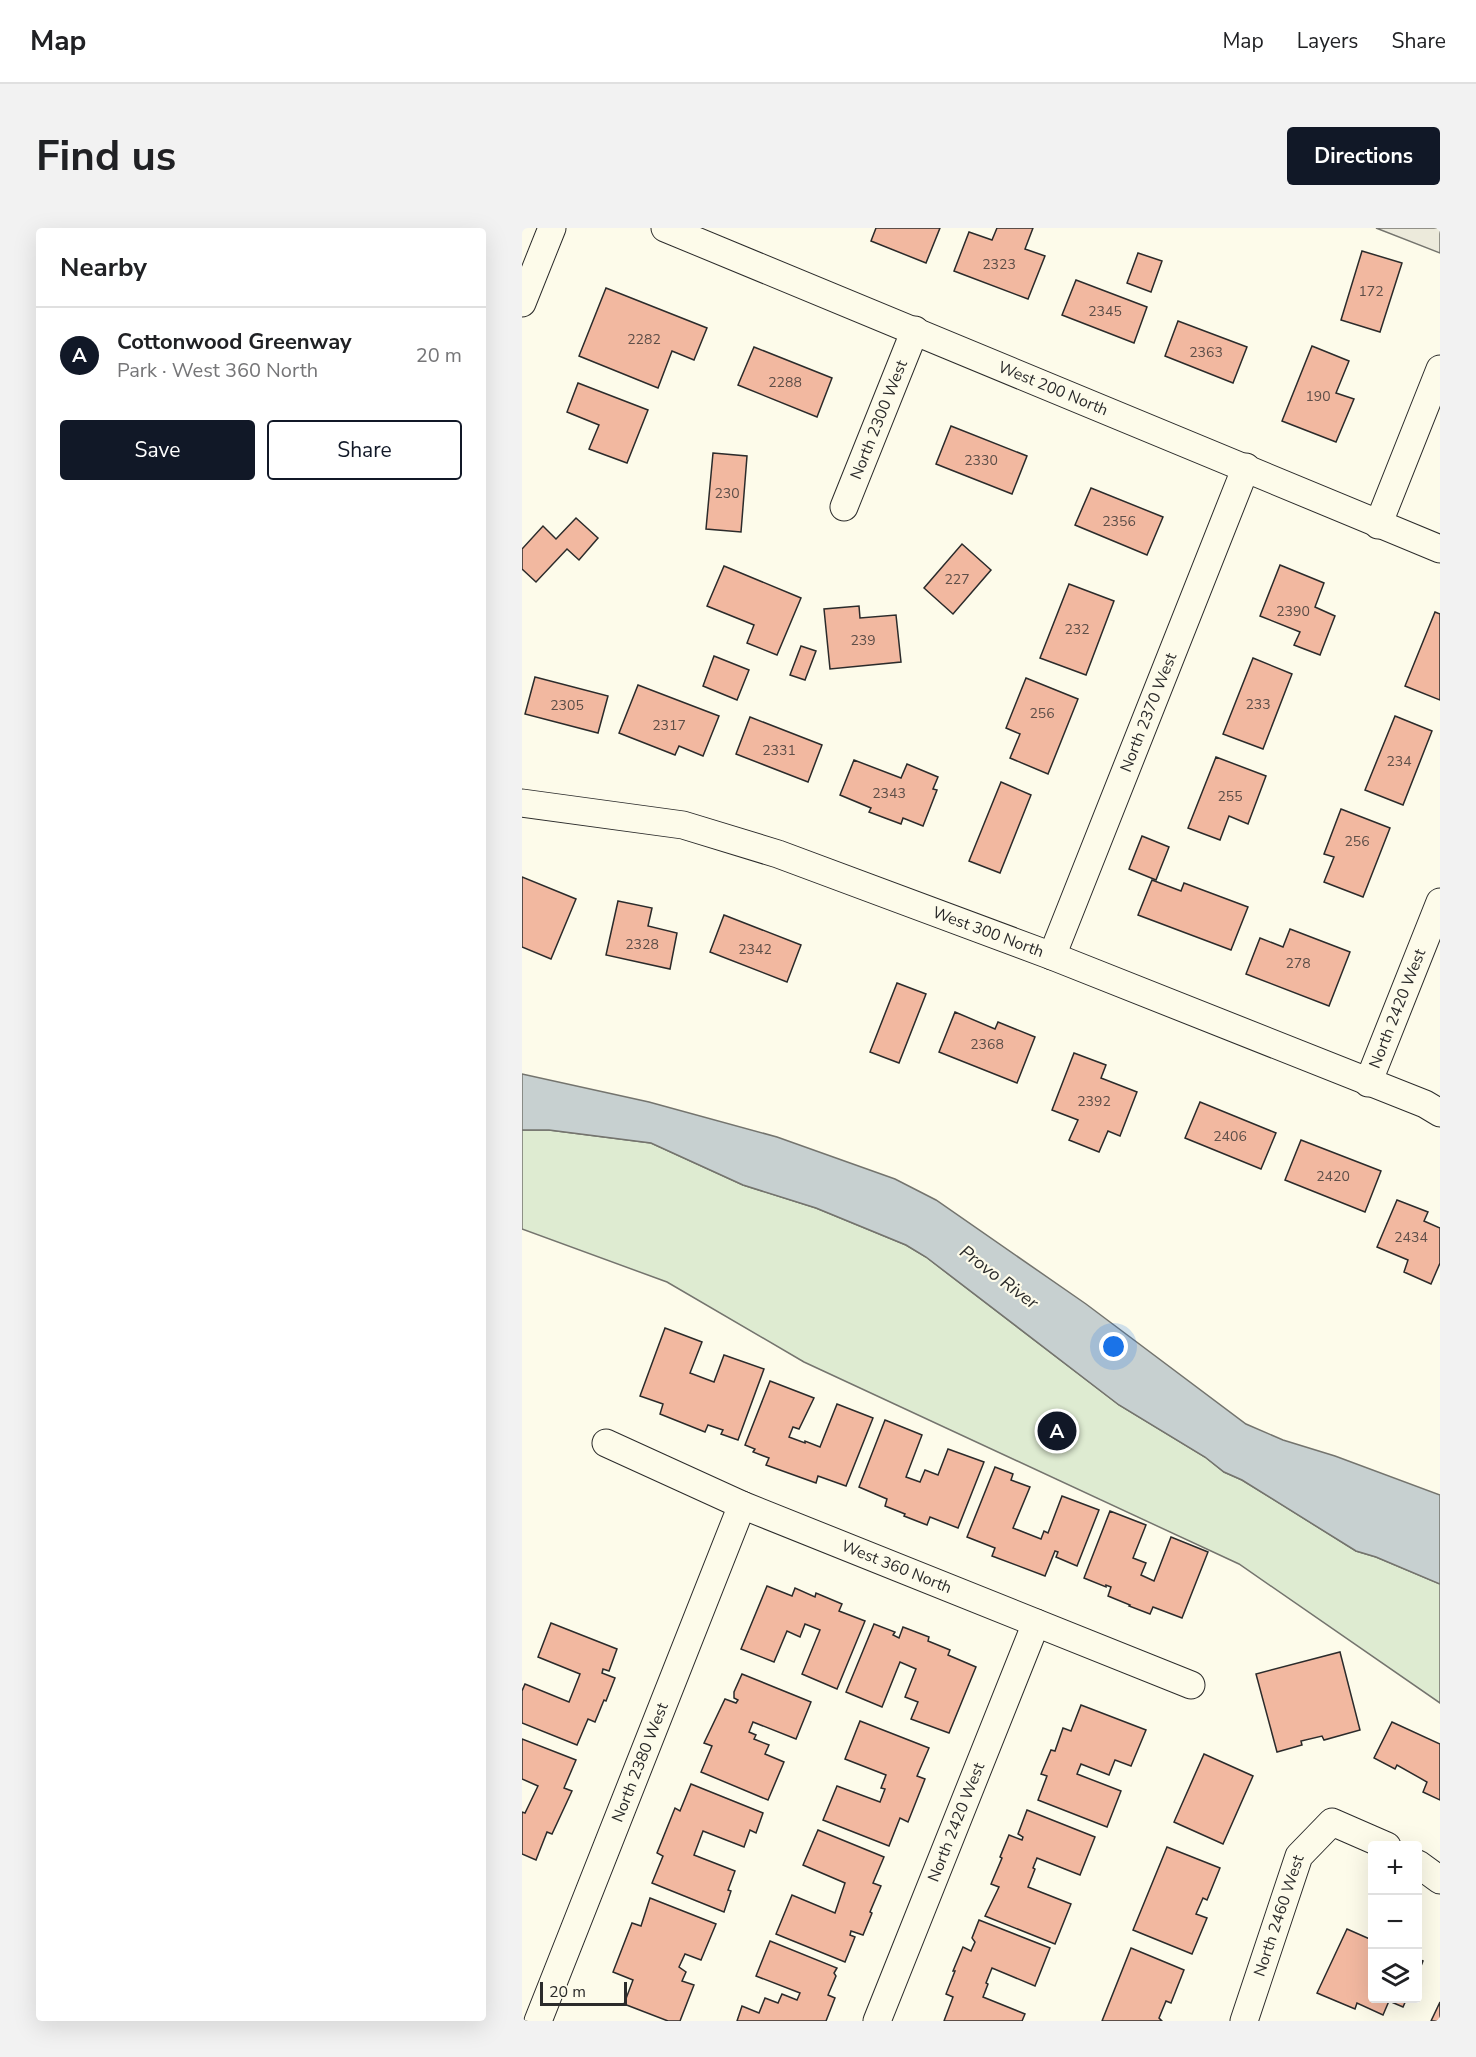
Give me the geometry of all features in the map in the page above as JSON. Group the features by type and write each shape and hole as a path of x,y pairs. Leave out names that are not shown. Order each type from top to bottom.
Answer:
{"street":[{"path":"522,303 552,228"},
{"name":"West 200 North","path":"665,228 1440,549"},
{"name":"North 2300 West","path":"844,507 915,330"},
{"path":"1378,525 1440,369"},
{"name":"North 2370 West","path":"1052,956 1245,467"},
{"name":"West 300 North","path":"522,803 682,825 778,854 1052,956 1425,1104 1440,1113"},
{"name":"North 2420 West","path":"1368,1083 1440,902"},
{"name":"West 360 North","path":"606,1443 742,1505 1191,1685"},
{"name":"North 2380 West","path":"538,2021 742,1505"},
{"name":"North 2420 West","path":"877,2021 1036,1623"},
{"name":"North 2460 West","path":"1244,2021 1299,1856 1332,1822 1377,1841"},
{"path":"1422,1867 1440,1880"}],"green space":[{"path":"522,1130 549,1130 651,1143 743,1185 816,1208 906,1245 926,1257 1119,1405 1205,1457 1224,1472 1242,1480 1356,1551 1440,1584 1440,1703 1239,1564 804,1362 667,1282 522,1229"}],"shaded area":[{"path":"1376,228 1440,228 1440,253"}],"water":[{"name":"Provo River","path":"522,1074 649,1102 777,1137 895,1179 936,1200 1086,1304 1246,1424 1283,1440 1335,1456 1440,1495 1440,1584 1356,1551 1242,1480 1224,1472 1205,1457 1119,1405 926,1257 906,1245 816,1208 743,1185 651,1143 549,1130 522,1130"}],"building":[{"path":"876,228 940,228 926,263 871,241"},
{"path":"997,228 1033,228 1025,249 1045,256 1028,299 954,271 969,232 992,240"},
{"path":"1362,251 1402,263 1380,332 1341,320"},
{"path":"1138,253 1162,261 1151,292 1127,283"},
{"path":"1076,280 1147,307 1134,343 1062,315"},
{"path":"606,288 707,328 694,360 672,351 658,388 579,356"},
{"path":"1178,321 1247,347 1233,383 1165,356"},
{"path":"1312,346 1349,361 1336,393 1354,399 1336,442 1282,421"},
{"path":"754,347 832,378 817,417 738,385"},
{"path":"578,383 648,410 627,463 589,449 599,425 567,412"},
{"path":"951,426 1027,456 1012,494 936,464"},
{"path":"713,453 747,456 741,532 706,529"},
{"path":"1091,488 1163,517 1147,555 1075,525"},
{"path":"576,518 598,538 579,560 567,549 536,582 522,569 522,549 543,526 556,539"},
{"path":"962,544 991,570 953,614 924,588"},
{"path":"1280,565 1324,583 1315,607 1335,616 1320,655 1294,645 1300,632 1260,616"},
{"path":"724,566 801,598 777,655 747,643 754,625 707,606"},
{"path":"1069,584 1114,601 1086,675 1040,658"},
{"path":"859,606 860,618 896,615 901,662 830,669 824,609"},
{"path":"1435,612 1440,614 1440,700 1405,686"},
{"path":"801,646 816,651 805,680 790,675"},
{"path":"714,656 749,670 737,700 703,686"},
{"path":"1253,658 1292,674 1263,749 1223,734"},
{"path":"535,677 608,696 598,733 525,714"},
{"path":"1026,678 1078,699 1048,774 1010,758 1020,734 1006,728"},
{"path":"638,685 719,716 703,756 679,746 675,755 619,733"},
{"path":"1395,716 1432,731 1403,805 1365,790"},
{"path":"750,717 822,745 808,782 736,754"},
{"path":"1216,757 1266,776 1248,824 1229,816 1220,840 1188,828"},
{"path":"854,760 901,778 907,764 938,777 933,789 937,790 923,826 903,818 901,824 869,812 871,808 840,795"},
{"path":"1001,782 1031,795 1000,873 969,861"},
{"path":"1341,809 1390,828 1363,897 1324,882 1334,857 1324,854"},
{"path":"1142,836 1169,847 1156,880 1129,869"},
{"path":"522,877 576,899 551,959 522,947"},
{"path":"1152,880 1181,891 1184,883 1248,907 1231,950 1138,915"},
{"path":"618,901 652,908 648,926 677,933 670,969 606,955"},
{"path":"724,915 801,945 787,982 710,952"},
{"path":"1290,929 1350,952 1329,1006 1246,974 1260,938 1283,947"},
{"path":"897,983 926,994 899,1063 870,1052"},
{"path":"955,1012 995,1029 998,1022 1035,1037 1017,1083 939,1052"},
{"path":"1074,1053 1106,1065 1101,1078 1137,1092 1120,1136 1108,1131 1099,1152 1069,1140 1078,1120 1052,1110"},
{"path":"1200,1102 1276,1133 1261,1169 1185,1138"},
{"path":"1301,1140 1381,1171 1365,1212 1285,1180"},
{"path":"1397,1200 1428,1212 1424,1221 1440,1228 1440,1263 1431,1284 1404,1272 1408,1260 1377,1247"},
{"path":"665,1328 702,1342 690,1373 714,1382 724,1355 764,1369 738,1440 721,1434 723,1430 708,1425 705,1432 660,1414 663,1404 640,1396"},
{"path":"770,1381 814,1398 799,1429 793,1427 789,1437 805,1443 805,1441 820,1447 837,1404 873,1418 846,1486 818,1476 816,1483 766,1465 769,1458 753,1452 755,1449 745,1445"},
{"path":"885,1420 922,1435 906,1477 920,1482 925,1470 938,1475 948,1449 984,1462 958,1528 930,1517 927,1525 904,1516 905,1514 885,1506 887,1499 859,1487"},
{"path":"995,1467 1013,1474 1011,1480 1030,1487 1013,1528 1041,1539 1044,1531 1048,1533 1062,1496 1099,1510 1077,1566 1056,1557 1058,1552 1055,1551 1045,1576 992,1556 995,1548 967,1537"},
{"path":"1110,1511 1146,1525 1133,1558 1146,1563 1141,1575 1154,1581 1171,1537 1208,1552 1182,1618 1153,1607 1150,1614 1129,1606 1108,1596 1111,1587 1084,1578"},
{"path":"767,1586 792,1596 795,1588 815,1597 816,1593 842,1604 839,1611 865,1621 837,1689 802,1674 820,1630 805,1624 800,1637 787,1631 774,1662 741,1649"},
{"path":"551,1623 617,1649 609,1671 603,1669 602,1673 615,1678 606,1701 604,1700 595,1722 588,1719 577,1745 522,1723 522,1691 525,1684 569,1702 580,1674 538,1657"},
{"path":"874,1624 895,1632 893,1635 899,1638 903,1627 929,1637 928,1641 950,1650 948,1655 976,1667 949,1733 911,1719 918,1702 905,1697 916,1669 900,1662 882,1707 846,1692"},
{"path":"1340,1652 1360,1730 1324,1740 1322,1736 1301,1741 1302,1745 1277,1752 1256,1674"},
{"path":"742,1674 811,1702 796,1739 753,1722 749,1732 756,1735 754,1739 769,1745 765,1754 784,1762 768,1800 701,1772 712,1746 704,1743 725,1699 736,1703 738,1700 734,1698 734,1692"},
{"path":"1081,1705 1146,1730 1131,1766 1115,1760 1109,1775 1081,1764 1077,1774 1121,1791 1107,1827 1038,1800 1047,1776 1041,1774 1051,1750 1055,1751 1063,1728 1071,1731"},
{"path":"860,1721 929,1748 917,1776 925,1779 908,1822 900,1818 889,1846 823,1820 837,1786 880,1802 885,1789 881,1788 886,1775 845,1759"},
{"path":"1392,1722 1440,1744 1440,1800 1423,1792 1427,1782 1397,1765 1395,1769 1374,1758"},
{"path":"522,1739 576,1760 564,1788 572,1791 552,1834 547,1832 536,1860 522,1854 522,1812 525,1813 538,1786 522,1779"},
{"path":"1204,1754 1253,1776 1223,1844 1174,1822"},
{"path":"691,1784 763,1813 756,1833 750,1830 744,1847 703,1831 694,1855 735,1871 728,1890 731,1891 724,1912 652,1883 663,1856 657,1853 675,1808 680,1811"},
{"path":"1027,1810 1095,1837 1080,1875 1037,1858 1033,1868 1035,1869 1028,1887 1071,1904 1055,1944 985,1916 999,1887 991,1884 1002,1858 1000,1857 1009,1835 1022,1840 1023,1837 1018,1834"},
{"path":"818,1830 884,1857 873,1883 881,1886 870,1912 872,1913 863,1935 851,1931 850,1935 855,1937 845,1962 776,1934 792,1895 835,1913 845,1883 803,1865"},
{"path":"1167,1847 1220,1868 1207,1900 1203,1898 1196,1914 1207,1918 1192,1954 1133,1930"},
{"path":"650,1898 716,1924 701,1960 685,1954 679,1967 686,1972 682,1981 694,1985 680,2021 668,2021 624,2004 633,1980 613,1972 632,1923 641,1926"},
{"path":"979,1920 1050,1948 1035,1986 992,1968 986,1983 988,1984 983,1997 1025,2014 1022,2021 944,2021 953,1997 946,1994 955,1971 953,1971 963,1947 971,1951 975,1942 972,1938"},
{"path":"1347,1929 1368,1938 1368,2003 1388,2003 1383,2015 1357,2003 1355,2009 1317,1993"},
{"path":"770,1941 837,1968 828,1995 835,1998 826,2021 737,2021 742,2006 759,2013 765,1998 778,2003 782,1994 797,2000 800,1993 756,1976"},
{"path":"1131,1948 1184,1970 1171,2003 1166,2001 1159,2018 1162,2021 1102,2021"},
{"path":"1440,2002 1440,2021 1431,2021"}],"place":[{"name":"Cottonwood Greenway","path":"1057,1431"}]}
